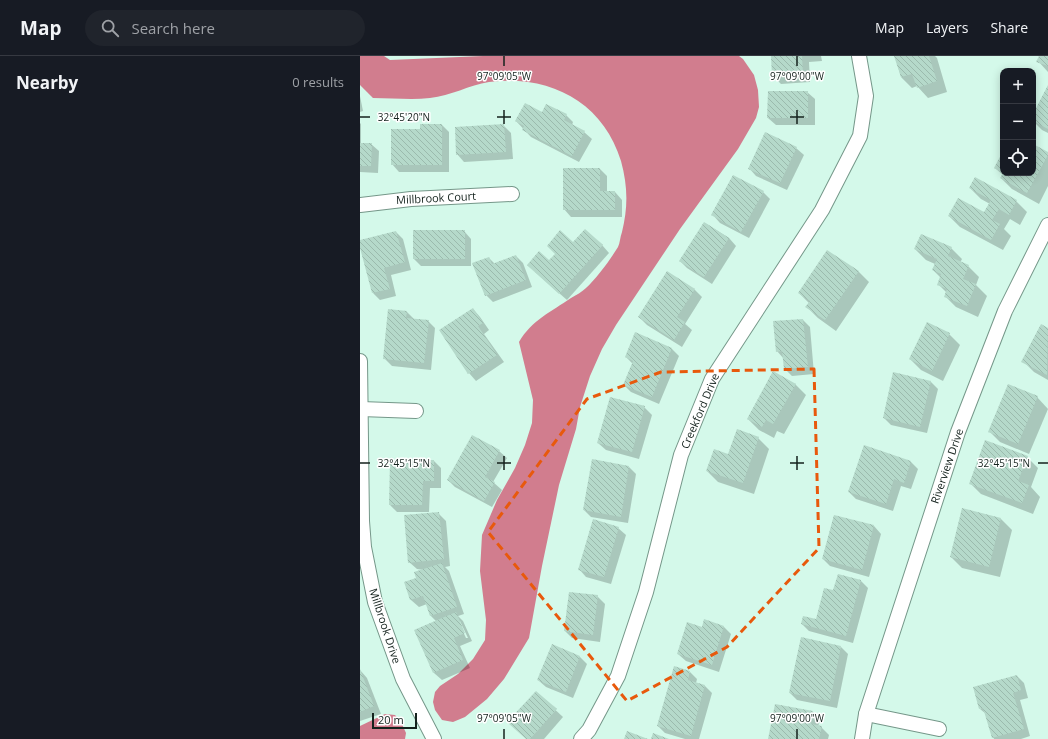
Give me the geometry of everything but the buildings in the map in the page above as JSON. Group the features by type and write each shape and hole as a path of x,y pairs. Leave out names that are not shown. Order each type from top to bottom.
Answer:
{"street":[{"name":"Creekford Drive","path":"581,739 589,730 618,676 646,592 681,455 712,379 822,210 860,136 866,96 859,56"},
{"name":"Millbrook Court","path":"360,205 411,199 512,194"},
{"name":"Riverview Drive","path":"862,739 866,714 958,432 1006,311 1048,225"},
{"name":"Millbrook Drive","path":"360,361 362,521 364,547 376,602 403,679 434,739"},
{"path":"361,409 416,411"},
{"path":"866,714 939,729"}],"highlighted area":[{"path":"814,369 819,548 727,647 627,701 488,532 587,399 661,372"}],"shaded area":[{"path":"360,56 384,56 390,60 483,56 739,56 743,59 754,75 758,90 759,107 756,118 738,149 680,229 616,325 602,349 590,376 559,485 529,638 504,679 487,699 465,717 453,722 442,720 435,710 433,702 435,692 440,686 458,674 473,659 485,640 486,620 480,571 482,535 497,500 515,468 525,445 532,423 533,400 519,342 524,334 536,322 586,288 599,274 615,252 619,244 624,223 626,197 625,180 621,161 613,140 601,122 587,108 570,96 552,88 532,83 511,81 482,83 445,95 430,98 373,98 360,85"},
{"path":"385,714 395,715 401,722 406,733 405,739 360,739 360,726"}]}
